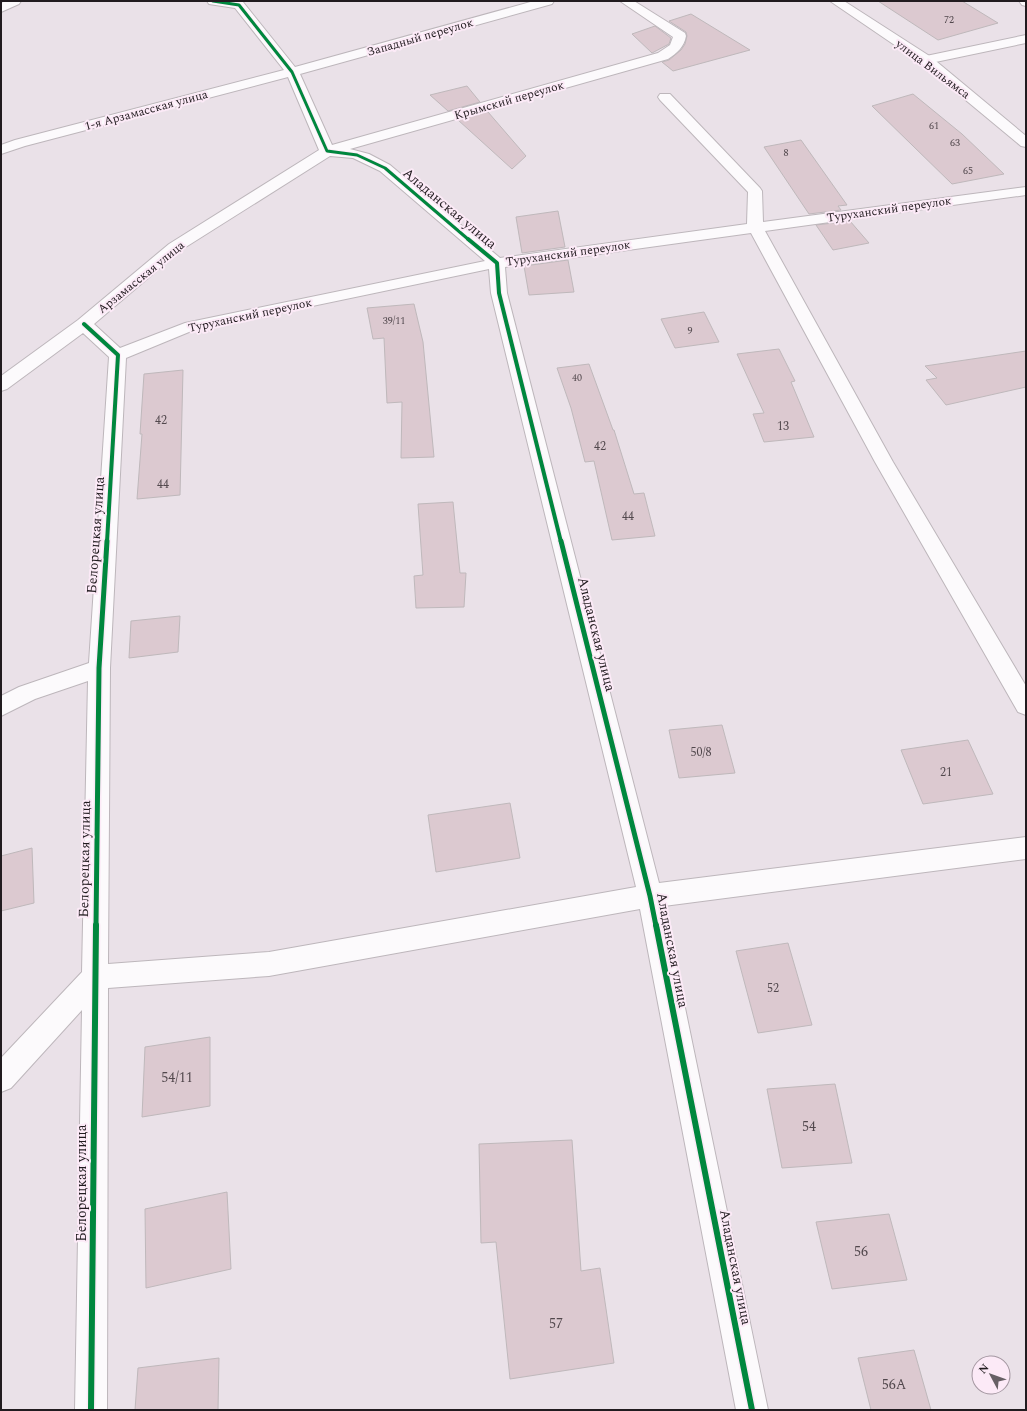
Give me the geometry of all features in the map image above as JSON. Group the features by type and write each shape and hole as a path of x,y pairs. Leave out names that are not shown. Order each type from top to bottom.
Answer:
{"street":[{"path":"1,8 15,1"},
{"path":"213,1 245,4 292,72 327,151"},
{"name":"Западный переулок","path":"292,72 548,1"},
{"name":"Крымский переулок","path":"327,151 663,56 676,46 680,40 680,36 626,1"},
{"name":"улица Вильямса","path":"836,1 926,60 1026,143"},
{"path":"926,60 1026,40"},
{"name":"1-я Арзамасская улица","path":"1,150 292,72"},
{"path":"665,97 755,191 755,227 884,462 1026,706"},
{"name":"Аладанская улица","path":"327,151 348,152 366,157 385,168 497,263 499,293 650,896 752,1410"},
{"name":"Арзамасская улица","path":"1,385 84,324 175,247 327,151"},
{"name":"Туруханский переулок","path":"118,355 185,328 497,263 1026,191"},
{"path":"84,324 118,355"},
{"name":"Белорецкая улица","path":"91,1410 99,668 118,355"},
{"path":"1,707 27,693 99,668"},
{"path":"1,1078 95,977 269,964 650,896 1026,848"}],"building":[{"path":"878,1 962,1 998,23 938,40"},
{"path":"691,14 750,50 673,71 662,62 669,60 681,50 685,44 687,36 686,32 669,21"},
{"path":"655,26 671,38 669,44 652,53 632,34"},
{"path":"467,86 480,102 448,111 430,95"},
{"path":"913,94 962,134 1004,174 952,184 872,106"},
{"path":"488,112 526,156 512,169 458,120"},
{"path":"801,140 847,205 838,206 841,210 809,214 764,147"},
{"path":"558,211 565,247 522,253 516,217"},
{"path":"850,221 869,243 833,250 816,225"},
{"path":"568,260 574,292 529,295 524,266"},
{"path":"414,304 423,342 434,457 401,458 402,402 387,403 384,338 373,339 367,308"},
{"path":"704,312 719,342 675,348 661,319"},
{"path":"779,349 795,381 791,382 814,437 764,442 753,414 764,413 737,354"},
{"path":"1026,351 1026,387 946,405 926,380 937,378 925,366"},
{"path":"589,364 614,430 634,494 644,493 655,536 612,540 594,461 585,462 571,408 557,368"},
{"path":"183,370 180,495 137,499 142,434 140,434 144,374"},
{"path":"453,502 460,573 466,573 464,607 416,608 414,576 423,575 418,504"},
{"path":"180,616 178,652 129,658 131,621"},
{"path":"722,725 735,773 679,778 669,730"},
{"path":"968,740 993,794 923,804 901,750"},
{"path":"510,803 520,858 436,872 428,815"},
{"path":"32,848 34,903 1,911 1,856"},
{"path":"788,943 812,1025 758,1033 736,951"},
{"path":"210,1037 210,1106 142,1117 145,1047"},
{"path":"835,1084 852,1163 782,1168 767,1089"},
{"path":"572,1140 581,1271 600,1268 614,1363 510,1379 496,1242 481,1243 479,1144"},
{"path":"227,1192 231,1269 146,1288 145,1209"},
{"path":"889,1214 907,1280 832,1289 816,1222"},
{"path":"914,1350 931,1410 871,1410 858,1358"},
{"path":"219,1358 218,1410 135,1410 138,1368"}],"cycle path":[{"path":"213,1 239,5 292,72 327,151 357,155 385,168 497,263 499,293 650,896 752,1410"},
{"path":"84,324 118,355 99,668 91,1410"}]}
